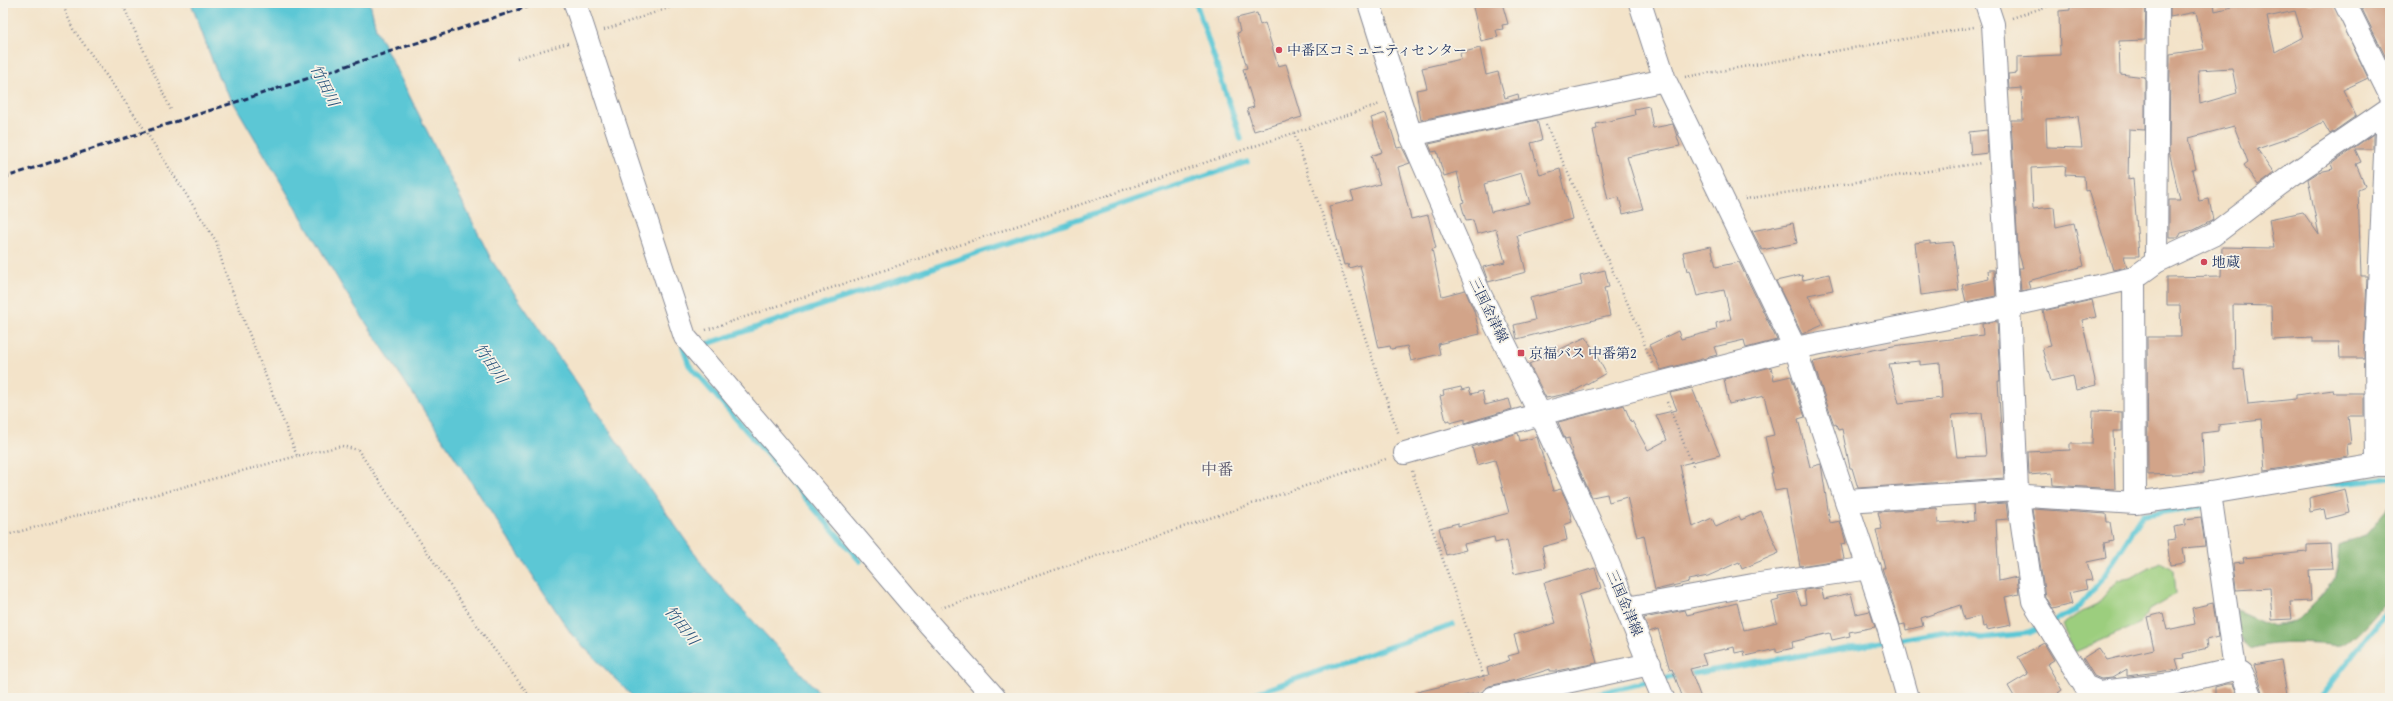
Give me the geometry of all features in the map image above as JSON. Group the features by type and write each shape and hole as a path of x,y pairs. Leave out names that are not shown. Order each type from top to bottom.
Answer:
{"street":[{"path":"576,3 685,337 921,615 995,698"},
{"name":"三国金津線","path":"1368,3 1400,97 1411,135 1481,296 1540,414 1628,608 1656,681"},
{"path":"1640,3 1665,80 1795,348 1886,620 1908,698"},
{"path":"1986,3 1993,24 2009,306 2017,490 2033,601 2085,686 2099,695 2172,684 2235,669 2242,673 2252,698"},
{"path":"2156,262 2158,3"},
{"path":"1847,500 2017,490 2026,496 2135,502 2212,502 2384,465 2376,352 2389,105 2345,3"},
{"path":"1411,135 1538,106 1665,80"},
{"path":"1405,453 1540,414 1795,348 2009,306 2134,278 2156,262 2213,235 2292,175 2389,105"},
{"path":"2134,278 2135,502"},
{"path":"2212,502 2235,669"},
{"path":"1628,608 1753,585 1869,568"},
{"path":"1489,691 1656,681"}],"path":[{"path":"62,3 73,29 141,124 216,241 225,272 297,456"},
{"path":"122,3 171,110"},
{"path":"517,58 587,38 608,28 683,3"},
{"path":"1665,80 1993,24 2057,3"},
{"path":"685,337 1400,97"},
{"path":"1538,106 1561,161 1596,232 1637,324 1693,466"},
{"path":"1294,133 1489,691"},
{"path":"1724,202 2001,160"},
{"path":"3,536 297,456 342,446 358,450 487,640 531,698"},
{"path":"921,615 1405,453"}],"green space":[{"path":"2390,505 2390,596 2376,615 2362,630 2349,641 2339,645 2284,644 2267,645 2250,649 2246,645 2238,631 2236,610 2273,626 2295,622 2320,597 2336,577 2339,545 2365,535"},
{"path":"2159,562 2174,570 2176,594 2150,609 2141,623 2075,652 2062,625 2078,614 2097,605 2119,580 2130,578"}],"water":[{"name":"竹田川","path":"191,3 370,3 376,29 492,261 706,570 824,698 634,698 572,635 345,291 218,76"}],"building":[{"path":"1472,3 1502,3 1508,24 1502,25 1503,29 1496,30 1498,37 1481,41"},
{"path":"2093,3 2146,3 2145,40 2119,41 2120,74 2145,77 2145,130 2129,129 2128,179 2133,178 2139,256 2124,256 2127,267 2113,270 2089,190 2085,191 2084,176 2065,175 2066,166 2031,168 2033,209 2054,207 2056,227 2074,223 2084,266 2028,281 2030,289 2021,291 2019,268 2023,268 2018,251 2011,120 2023,120 2022,88 2009,89 2008,74 2017,73 2017,57 2060,55 2059,11 2070,10 2070,6","holes":["2078,116 2082,148 2047,147 2046,119"]},
{"path":"2170,3 2214,3 2215,11 2249,3 2333,3 2368,78 2343,90 2356,116 2330,134 2323,122 2298,135 2257,149 2274,173 2258,185 2244,165 2248,162 2234,126 2189,138 2196,169 2192,170 2199,201 2209,199 2213,220 2194,230 2181,233 2179,237 2169,237 2169,200 2180,200 2169,151 2170,54 2204,49 2196,12 2170,17","holes":["2295,11 2303,37 2275,52 2267,17","2232,68 2237,93 2200,104 2198,70"]},
{"path":"2359,3 2390,3 2390,66"},
{"path":"1257,13 1260,25 1265,23 1278,66 1286,64 1302,117 1254,131 1247,109 1254,107 1243,69 1247,68 1237,33 1240,32 1237,18"},
{"path":"1480,48 1486,75 1498,72 1505,98 1518,94 1519,99 1421,120 1416,90 1427,88 1422,68 1461,59 1460,53"},
{"path":"1649,106 1653,128 1673,124 1680,146 1627,157 1643,209 1623,214 1619,197 1608,200 1593,130 1597,129 1596,124 1635,115 1634,109"},
{"path":"1386,113 1397,148 1402,147 1410,163 1398,167 1411,219 1428,215 1436,248 1432,249 1442,296 1465,290 1474,311 1480,334 1438,344 1440,354 1411,361 1407,346 1391,349 1390,346 1379,348 1360,265 1349,268 1348,264 1344,265 1329,206 1354,200 1351,192 1380,184 1371,156 1382,152 1371,118"},
{"path":"1537,120 1542,140 1531,143 1540,175 1560,169 1572,219 1517,235 1526,272 1488,282 1483,267 1505,262 1496,229 1477,234 1473,220 1466,221 1461,203 1464,202 1457,172 1444,176 1437,151 1432,152 1429,144","holes":["1521,173 1530,203 1491,212 1484,184"]},
{"path":"1987,130 1988,153 1971,155 1969,132"},
{"path":"2373,134 2373,149 2355,149 2361,162 2356,164 2365,186 2358,189 2361,276 2367,276 2364,358 2340,358 2339,342 2312,342 2312,338 2272,340 2271,306 2233,305 2234,370 2244,369 2248,404 2296,399 2296,395 2333,390 2334,393 2364,393 2364,416 2348,416 2351,444 2347,444 2348,457 2265,471 2261,420 2218,425 2218,431 2202,433 2204,473 2148,475 2147,337 2181,337 2180,305 2167,305 2167,277 2221,276 2222,247 2274,248 2269,219 2303,212 2319,235 2308,179 2319,172 2333,169 2331,164"},
{"path":"1793,223 1797,243 1762,250 1752,231"},
{"path":"1930,241 1930,244 1953,242 1959,290 1921,295 1915,243"},
{"path":"1711,246 1716,267 1739,262 1777,340 1746,348 1744,340 1714,347 1717,355 1661,370 1649,345 1678,331 1681,339 1717,330 1716,323 1731,319 1724,290 1697,296 1690,270 1687,271 1683,252"},
{"path":"1605,270 1609,287 1604,288 1610,316 1517,339 1514,325 1535,320 1530,298 1582,285 1580,276"},
{"path":"1988,270 1994,270 1996,296 1966,302 1962,285 1989,279"},
{"path":"1829,274 1833,290 1808,295 1823,325 1802,334 1776,281 1802,275 1803,280"},
{"path":"2092,300 2096,317 2082,320 2096,385 2076,390 2073,376 2051,381 2042,348 2051,346 2043,311"},
{"path":"1997,321 2000,381 1998,381 2004,478 1858,488 1852,468 1850,468 1842,429 1838,430 1836,424 1834,425 1813,362 1893,346 1983,335 1982,324","holes":["1920,361 1920,365 1940,363 1942,398 1899,403 1889,364","1982,413 1986,456 1957,457 1952,415"]},
{"path":"2390,326 2390,357 2389,357"},
{"path":"1586,337 1606,373 1571,393 1546,398 1529,364"},
{"path":"1771,367 1774,380 1791,376 1805,417 1798,419 1810,467 1821,464 1830,523 1840,521 1846,543 1841,544 1844,559 1800,566 1786,489 1775,491 1771,473 1773,473 1765,437 1774,435 1764,396 1729,404 1724,379"},
{"path":"1461,387 1462,390 1469,388 1471,394 1482,391 1485,405 1509,399 1512,409 1465,423 1465,419 1450,423 1450,420 1446,421 1440,396 1444,395 1443,391"},
{"path":"1692,388 1720,455 1680,465 1693,527 1712,518 1716,527 1739,516 1741,520 1761,511 1779,553 1742,569 1739,562 1708,576 1688,580 1689,582 1655,590 1644,535 1637,537 1627,497 1609,502 1607,494 1592,497 1573,456 1569,438 1565,439 1558,422 1624,405 1631,422 1632,421 1648,450 1667,440 1656,415 1677,410 1670,393"},
{"path":"2093,411 2122,412 2122,431 2113,431 2115,489 2053,485 2052,473 2029,475 2028,452 2070,450 2070,444 2092,444"},
{"path":"1518,433 1520,441 1537,437 1553,491 1561,489 1568,504 1572,522 1564,525 1567,540 1542,547 1546,567 1514,574 1507,540 1495,543 1494,537 1464,544 1466,550 1446,555 1439,528 1458,523 1458,526 1509,513 1495,460 1477,465 1472,447"},
{"path":"2345,489 2350,513 2326,519 2324,509 2310,512 2309,498"},
{"path":"2006,503 2008,519 1996,520 1999,581 2017,577 2019,594 2005,597 2011,625 1987,630 1987,626 1983,627 1981,616 1964,620 1960,605 1921,618 1923,626 1906,630 1905,624 1900,625 1882,568 1885,568 1876,530 1882,529 1878,512 1937,508 1938,523 1974,521 1973,505"},
{"path":"2032,509 2106,514 2107,522 2110,522 2113,541 2104,543 2106,558 2087,562 2092,580 2085,581 2087,589 2069,593 2072,604 2052,609 2045,597"},
{"path":"2201,517 2205,546 2183,548 2185,563 2170,565 2167,540 2176,539 2174,527 2185,525 2185,519"},
{"path":"2330,544 2332,569 2309,570 2311,601 2290,602 2292,619 2272,620 2270,588 2236,590 2233,563 2244,562 2243,558 2307,552 2307,545"},
{"path":"1595,568 1601,588 1579,595 1597,663 1556,671 1550,671 1550,669 1516,680 1489,686 1482,692 1454,698 1418,698 1417,692 1489,675 1487,668 1510,660 1508,656 1519,653 1514,635 1556,623 1544,583"},
{"path":"1821,588 1824,599 1851,593 1856,614 1870,611 1875,627 1849,632 1850,636 1832,640 1830,633 1792,642 1793,648 1776,652 1776,649 1745,656 1744,651 1735,653 1734,647 1702,654 1706,665 1690,669 1701,698 1683,698 1672,669 1670,670 1658,629 1649,632 1644,618 1685,610 1687,615 1737,603 1744,630 1777,622 1772,602 1779,600 1778,596 1796,592 1801,605 1806,604 1804,590"},
{"path":"2213,603 2218,637 2206,640 2207,648 2183,654 2184,658 2176,659 2179,669 2127,676 2127,669 2112,678 2101,679 2094,676 2083,658 2099,648 2107,660 2154,649 2147,617 2163,613 2167,630 2195,624 2192,608"},
{"path":"2044,643 2054,660 2047,664 2062,690 2058,693 2060,698 2015,698 2008,686 2028,674 2018,657"},
{"path":"2281,660 2287,695 2265,698 2254,665"},
{"path":"2233,684 2239,698 2215,698 2215,687"},
{"path":"2185,694 2186,698 2159,698 2173,696"}],"waterway":[{"path":"1196,3 1241,139"},
{"path":"701,346 1247,162"},
{"path":"683,347 689,365 860,561"},
{"path":"2327,484 2390,478"},
{"path":"2052,622 2076,610 2104,576 2143,515 2208,505"},
{"path":"2320,698 2390,607"},
{"path":"1241,698 1453,625"},
{"path":"1896,640 1942,632 1982,638 2029,633 2044,626"},
{"path":"1661,679 1887,641"},
{"path":"1579,698 1651,681"}],"railway":[{"path":"3,178 539,3"}],"place":[{"name":"中番区コミュニティセンター","path":"1279,50"},
{"name":"地蔵","path":"2204,262"},
{"name":"京福バス 中番第2","path":"1521,353"}],"district":[{"name":"中番","path":"1217,469"}]}
